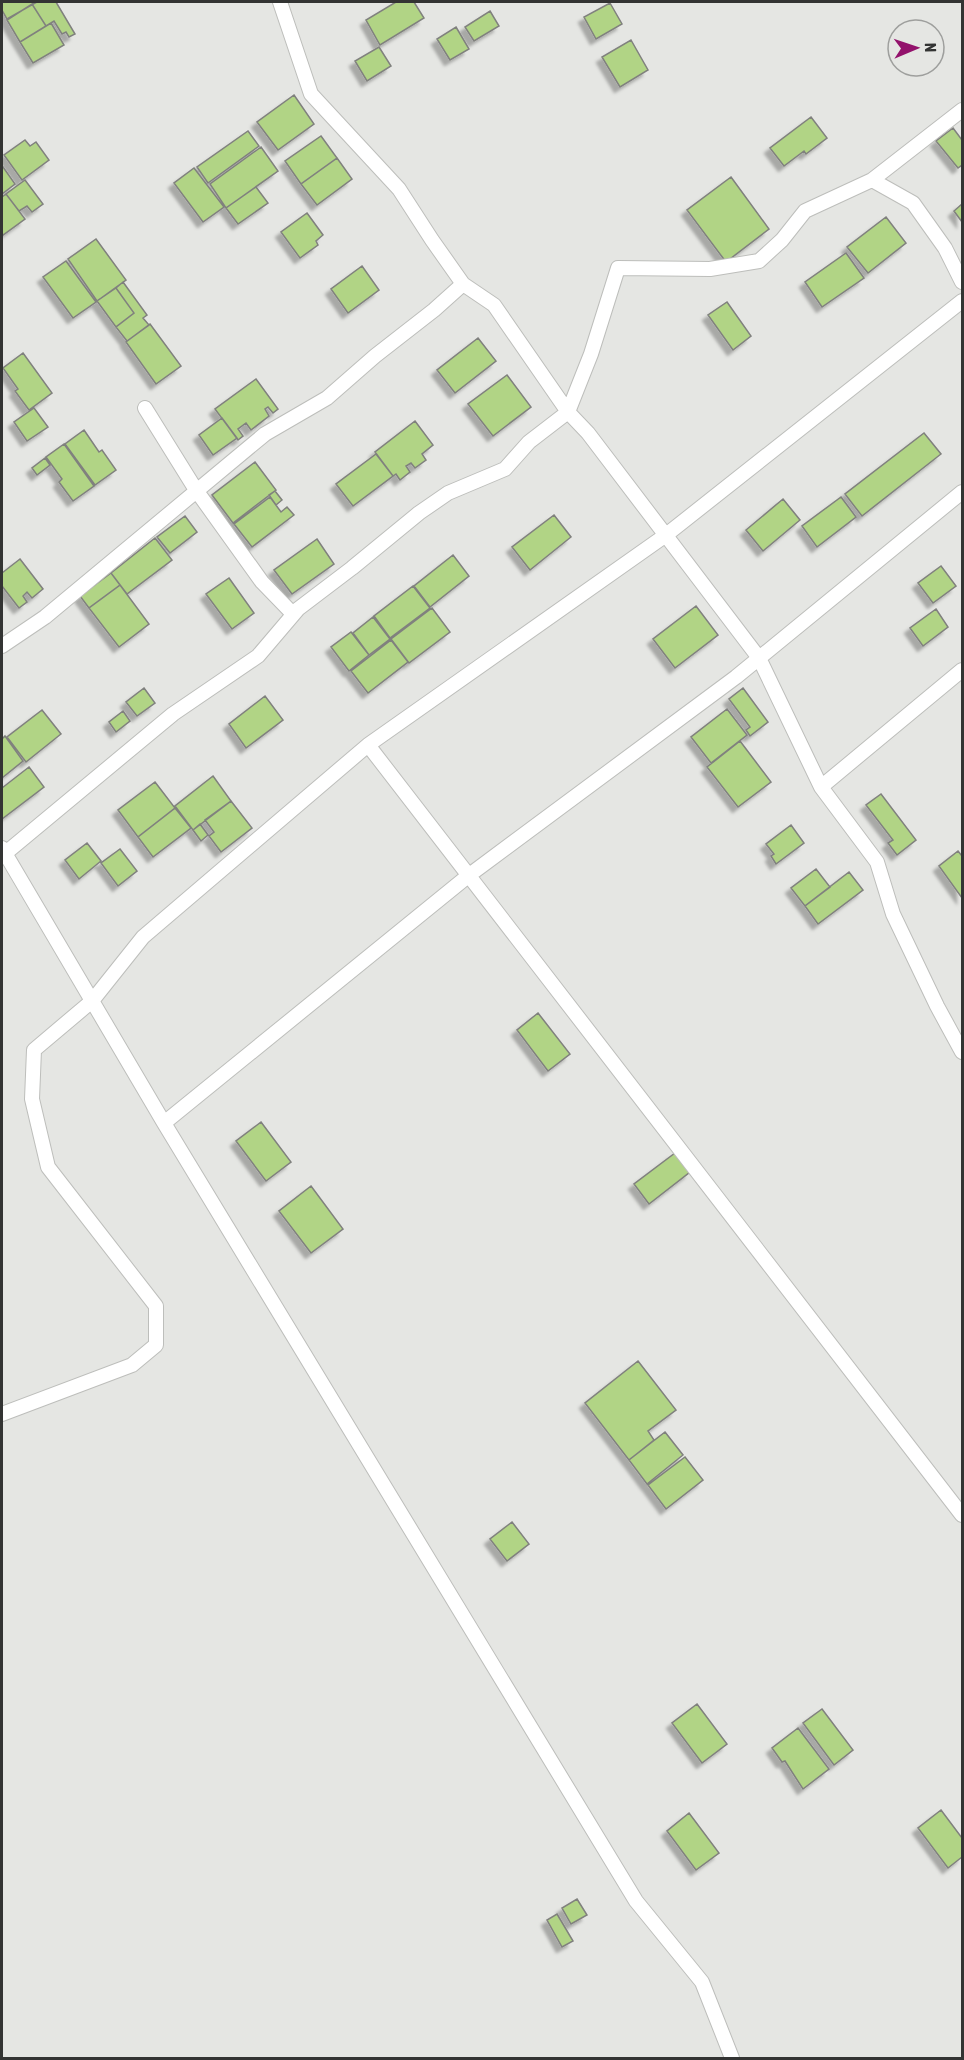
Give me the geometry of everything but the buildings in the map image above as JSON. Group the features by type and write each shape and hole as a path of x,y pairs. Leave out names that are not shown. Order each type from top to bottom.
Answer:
{"street":[{"path":"280,2 311,94 399,189 464,284 494,305 568,412 588,433 759,658 821,787 877,862 893,914 937,1006 963,1052"},
{"path":"732,2058 702,1982 636,1901 164,1123 3,852 173,714 258,656 293,614 448,493 505,469 530,442 568,412 591,354 618,268 710,269 759,261 782,240 805,211 872,180 963,110"},
{"path":"872,180 913,203 945,248 963,282"},
{"path":"2,646 45,617 266,434 327,398 464,284"},
{"path":"2,1414 132,1365 156,1345 156,1306 48,1167 32,1099 34,1050 92,1001 143,937 368,745 666,535 963,301"},
{"path":"145,408 196,490 262,582 293,614"},
{"path":"164,1123 468,876 759,658 963,492"},
{"path":"821,787 963,670"},
{"path":"368,745 963,1515"}]}
